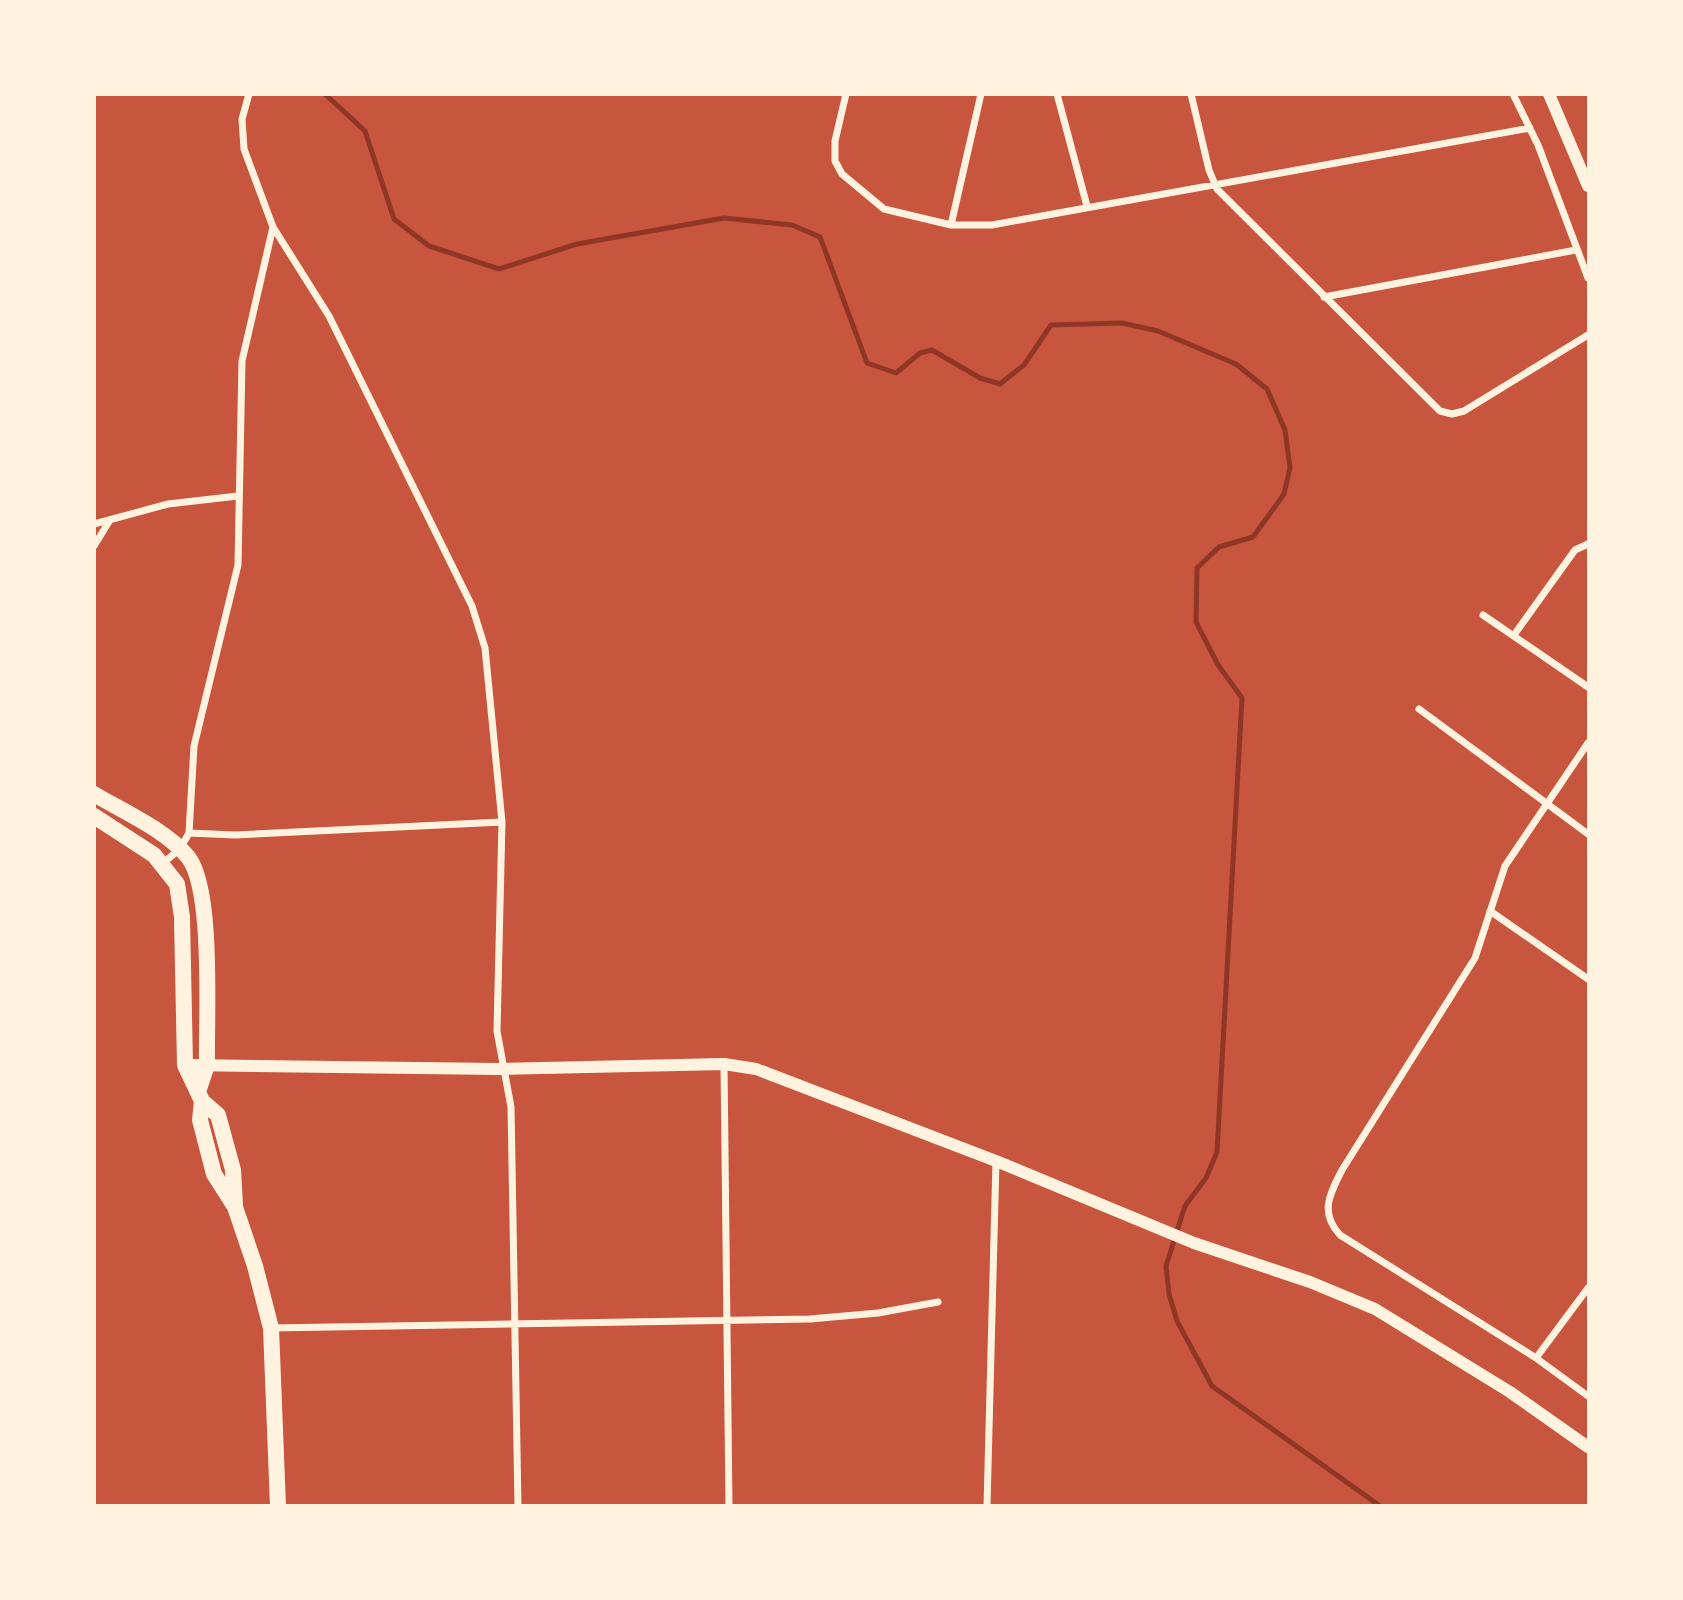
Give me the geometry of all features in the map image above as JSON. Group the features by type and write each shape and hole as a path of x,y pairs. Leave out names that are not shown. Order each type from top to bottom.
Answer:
{"main road":[{"path":"94,794 180,849 194,867 204,913 207,1065 201,1095 200,1120 214,1174 235,1207 255,1266 271,1328 278,1506"},
{"path":"94,816 163,863 177,884 181,899 186,1065 201,1095"}],"street":[{"path":"249,94 242,119 244,149 273,227 329,317 472,606 485,648 502,822 498,1031 512,1107 518,1506"},
{"path":"846,94 834,151 835,161 842,174 884,208 951,225 992,225 1530,128"},
{"path":"951,225 981,94"},
{"path":"1057,94 1087,206"},
{"path":"1191,94 1214,184 1434,407 1446,413 1464,411 1588,335"},
{"path":"1514,94 1530,128 1588,278"},
{"path":"1549,94 1588,186"},
{"path":"163,863 180,849 189,833 194,746 238,565 242,360 273,227"},
{"path":"1324,297 1576,250"},
{"path":"94,524 168,504 238,496"},
{"path":"94,545 110,520"},
{"path":"1514,635 1574,550 1587,544"},
{"path":"1483,615 1588,687"},
{"path":"1419,709 1588,834"},
{"path":"1588,743 1505,866 1475,958 1342,1170 1327,1201 1330,1220 1340,1235 1536,1358 1588,1396"},
{"path":"189,833 235,835 502,822"},
{"path":"1490,911 1588,979"},
{"path":"724,1064 729,1506"},
{"path":"186,1065 504,1069 724,1064 756,1069 996,1161 1149,1226 1310,1282 1375,1309 1499,1385 1588,1447"},
{"path":"987,1506 996,1161"},
{"path":"1536,1358 1588,1288"},
{"path":"271,1328 515,1326 846,1317 938,1302"}],"waterway":[{"path":"325,94 365,131 394,219 429,246 499,269 577,244 724,218 792,225 820,237 867,363 896,373 920,353 932,350 980,378 1000,384 1024,365 1051,325 1122,323 1158,331 1236,364 1267,389 1285,430 1290,468 1284,494 1253,537 1219,547 1197,568 1196,622 1218,665 1242,698 1217,1152 1206,1178 1185,1206 1166,1266 1169,1294 1177,1321 1212,1386 1380,1506"}]}
